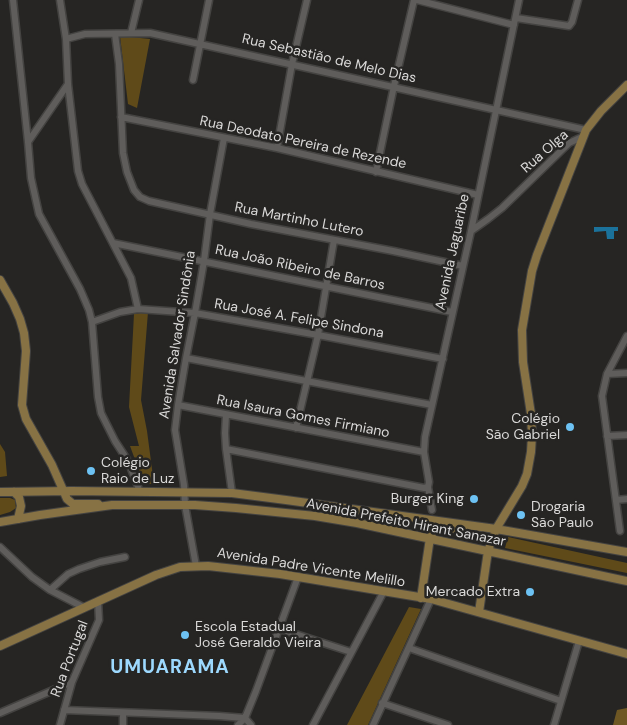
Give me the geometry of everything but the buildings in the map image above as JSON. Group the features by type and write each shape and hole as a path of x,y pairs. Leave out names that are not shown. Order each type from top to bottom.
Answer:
{"main road":[{"name":"Rua Olga","path":"584,134 601,111 627,85"},
{"path":"479,612 488,551 496,529 522,486 527,474 531,452 531,414 523,362 522,330 532,272 584,134"},
{"path":"0,280 13,302 24,333 26,351 22,405 26,419 52,465 67,500 73,504 112,505"},
{"name":"Avenida Prefeito Hirant Sanazar","path":"0,492 232,493 496,529 627,552"},
{"path":"14,492 19,497 21,506 18,519"},
{"name":"Avenida Prefeito Hirant Sanazar","path":"0,522 112,505 185,505 236,508 315,516 357,523 627,581"},
{"path":"421,598 430,538 434,530 466,530 475,527"},
{"name":"Avenida Padre Vicente Melillo","path":"0,645 162,572 180,567 212,566 298,576 431,599 627,654"}],"street":[{"path":"12,0 31,178 39,214 80,289 92,322 101,413 115,441 128,461 140,492"},
{"path":"60,0 66,39 68,84 78,171 82,184 131,278 138,310"},
{"path":"131,33 139,0"},
{"path":"192,80 209,0"},
{"path":"276,148 306,0"},
{"path":"376,172 394,86 416,0 515,21 569,26 572,22 578,0"},
{"name":"Avenida Jaguaribe","path":"432,510 424,452 425,437 520,0"},
{"name":"Rua Sebastião de Melo Dias","path":"66,39 85,34 150,33 394,86 496,110 584,134"},
{"path":"115,34 119,64 121,117"},
{"path":"28,142 68,84"},
{"name":"Rua Deodato Pereira de Rezende","path":"121,117 276,148 478,195"},
{"name":"Rua Martinho Lutero","path":"121,117 123,153 127,172 134,190 140,197 148,201 463,266"},
{"name":"Rua Olga","path":"471,231 502,208 569,143 584,134"},
{"name":"Avenida Salvador Sindônia","path":"196,566 185,505 175,430 224,138"},
{"path":"296,428 318,335 334,240"},
{"name":"Rua João Ribeiro de Barros","path":"113,243 452,312"},
{"name":"Rua José A. Felipe Sindona","path":"92,322 120,312 138,310 195,313 443,359"},
{"path":"620,531 602,396 607,374 627,336"},
{"path":"186,358 432,405"},
{"path":"607,374 627,373"},
{"name":"Rua Isaura Gomes Firmiano","path":"178,405 424,452"},
{"path":"226,415 226,449 232,493"},
{"path":"607,436 627,435"},
{"path":"226,449 424,488 428,487"},
{"path":"616,500 627,499"},
{"path":"0,546 32,578 50,590 83,607"},
{"path":"50,590 68,574 79,569 125,557"},
{"path":"238,725 245,718 256,691 298,576"},
{"path":"313,725 384,591"},
{"path":"373,725 431,599"},
{"name":"Rua Portugal","path":"60,725 72,682 98,620 98,601"},
{"path":"280,628 351,652"},
{"path":"554,725 579,641"},
{"path":"409,648 561,700"},
{"path":"0,712 72,682"},
{"path":"382,703 448,725"},
{"path":"64,710 245,718"},
{"path":"123,713 123,725"},
{"path":"245,718 250,725"}],"shaded area":[{"path":"120,36 150,39 137,108 128,104"},
{"path":"148,312 141,400 154,484 144,484 130,446 139,446 129,407 134,314"},
{"path":"0,444 5,452 7,476 0,477"},
{"path":"0,498 15,500 16,508 0,515"},
{"path":"508,537 627,563 627,573 505,548"},
{"path":"409,607 421,609 368,725 347,725"},
{"path":"627,708 627,725 613,725 617,710"}],"water":[{"path":"594,227 618,227 618,231 614,231 614,239 607,239 606,231 594,232"}],"place":[{"name":"Colégio São Gabriel","path":"570,427"},
{"name":"Colégio Raio de Luz","path":"91,471"},
{"name":"Burger King","path":"474,499"},
{"name":"Drogaria São Paulo","path":"521,515"},
{"name":"Mercado Extra","path":"530,592"},
{"name":"Escola Estadual José Geraldo Vieira","path":"185,635"}],"district":[{"name":"UMUARAMA","path":"170,668"}]}
